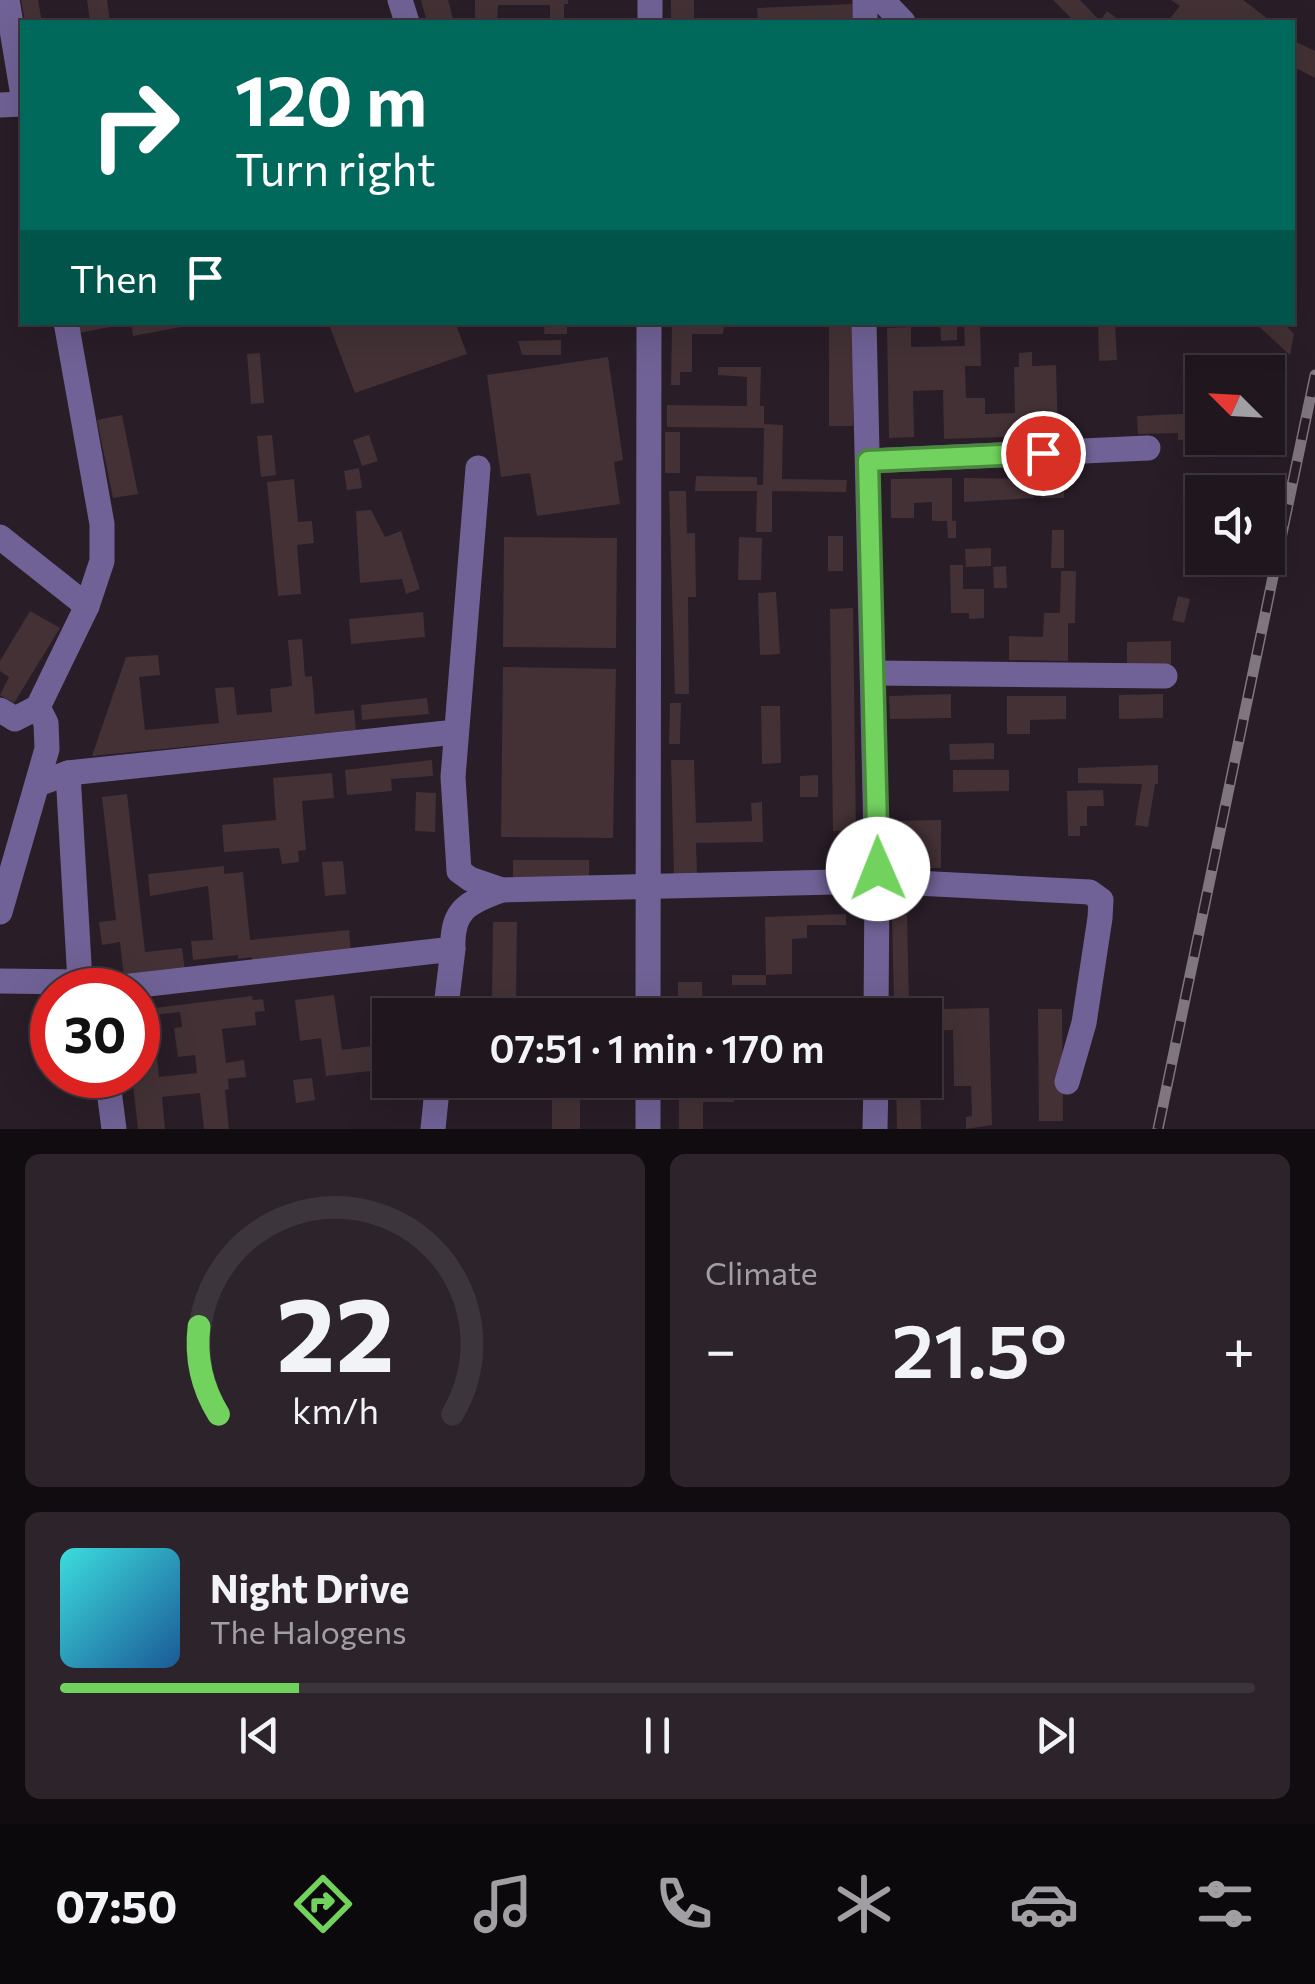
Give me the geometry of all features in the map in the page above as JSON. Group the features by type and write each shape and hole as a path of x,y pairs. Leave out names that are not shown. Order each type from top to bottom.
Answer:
{"street":[{"path":"7,0 20,78"},
{"path":"882,0 901,20"},
{"path":"0,710 15,720 38,708 87,606 102,561 102,524 67,325"},
{"path":"648,998 649,325"},
{"path":"864,325 876,998"},
{"path":"868,461 1148,448"},
{"path":"478,468 453,777 459,871 502,890 877,880 1090,892 1100,900 1084,1023 1067,1082"},
{"path":"0,536 87,606"},
{"path":"873,673 1165,676"},
{"path":"0,912 47,749 46,722 38,708"},
{"path":"38,784 68,774 456,732"},
{"path":"68,774 89,968"},
{"path":"447,998 452,930 467,906 502,890"},
{"path":"160,980 453,950"},
{"path":"0,981 30,983"},
{"path":"110,1098 114,1129"},
{"path":"433,1129 436,1098"},
{"path":"648,1098 648,1129"},
{"path":"875,1129 876,1098"}],"building":[{"path":"21,0 38,0 42,20 25,20"},
{"path":"87,0 107,0 110,20 90,20"},
{"path":"421,0 448,0 453,20 426,20"},
{"path":"475,0 568,0 564,4 564,20 550,20 550,5 498,5 497,20 475,20"},
{"path":"671,0 694,0 694,20 671,20"},
{"path":"1053,0 1080,0 1099,20 1073,20"},
{"path":"1171,0 1243,0 1269,20 1169,20 1180,6"},
{"path":"852,4 852,20 758,20 757,8"},
{"path":"1107,11 1119,20 1101,20"},
{"path":"1295,41 1315,51 1315,78 1296,68"},
{"path":"78,325 120,325 79,333"},
{"path":"131,325 192,325 133,336"},
{"path":"329,325 456,325 467,354 355,393"},
{"path":"545,325 567,325 567,334 544,334"},
{"path":"672,325 742,325 724,326 723,334 692,334 692,372 680,372 680,385 671,385"},
{"path":"829,325 854,325 853,426 829,426"},
{"path":"940,325 957,325 957,340 941,341"},
{"path":"964,325 980,325 981,366 965,366 966,398 985,398 985,414 1015,413 1014,367 1019,367 1019,353 1032,352 1032,366 1056,365 1058,435 944,439 943,390 913,391 914,437 889,438 887,328 911,327 911,347 965,346"},
{"path":"1098,325 1115,325 1117,360 1099,361"},
{"path":"1257,325 1285,325 1294,334 1290,355"},
{"path":"561,340 561,355 522,355 518,341"},
{"path":"260,353 264,403 251,404 247,354"},
{"path":"608,357 623,460 614,462 620,504 537,516 530,473 501,477 487,375"},
{"path":"718,367 761,367 760,406 764,406 764,424 783,425 782,479 847,480 846,492 772,491 772,532 756,532 757,491 695,491 696,476 757,477 757,485 763,485 764,428 667,427 667,405 747,406 747,377 718,375"},
{"path":"1185,414 1185,440 1178,440 1178,433 1138,434 1137,416"},
{"path":"122,415 138,494 113,498 97,420"},
{"path":"665,432 680,432 680,473 665,473"},
{"path":"272,435 276,475 261,477 257,436"},
{"path":"369,435 378,461 362,466 353,440"},
{"path":"359,468 362,488 347,490 344,471"},
{"path":"1064,477 1064,498 1041,498 1040,478"},
{"path":"952,478 956,538 948,538 947,521 932,521 932,502 914,503 914,518 891,518 891,479"},
{"path":"964,478 1034,479 1034,498 964,502"},
{"path":"294,479 298,522 312,521 314,543 297,545 301,594 278,596 267,482"},
{"path":"669,491 686,491 687,533 695,533 696,597 688,597 689,694 675,694"},
{"path":"371,510 385,537 401,531 420,589 406,594 402,579 360,583 356,511"},
{"path":"1052,530 1064,530 1064,568 1051,568"},
{"path":"828,536 843,536 843,571 828,571"},
{"path":"504,537 617,538 616,648 503,647"},
{"path":"739,537 762,538 761,580 738,580"},
{"path":"991,548 991,566 966,567 965,549"},
{"path":"950,565 963,565 963,589 984,589 984,618 969,619 969,613 951,613"},
{"path":"1006,566 1007,588 994,588 993,567"},
{"path":"1061,571 1076,571 1075,623 1068,623 1068,661 1009,660 1009,636 1043,637 1044,613 1060,613"},
{"path":"776,592 780,654 760,655 758,593"},
{"path":"1178,596 1190,599 1184,623 1172,620"},
{"path":"853,608 856,831 833,831 830,609"},
{"path":"30,611 60,628 14,703 0,695 9,677 0,671 0,661"},
{"path":"423,612 425,637 351,644 349,619"},
{"path":"302,639 305,677 312,676 315,714 354,710 356,730 92,756 126,657 158,655 160,675 139,677 145,730 219,723 215,688 234,687 237,715 272,712 270,689 292,686 288,640"},
{"path":"1171,641 1171,664 1127,665 1127,642"},
{"path":"503,667 616,669 613,838 501,837"},
{"path":"951,694 951,718 890,719 889,696"},
{"path":"1163,694 1163,718 1119,719 1119,695"},
{"path":"1007,696 1066,696 1066,719 1030,720 1030,734 1007,734"},
{"path":"427,698 429,714 362,720 361,705"},
{"path":"670,703 681,703 680,744 669,744"},
{"path":"761,706 780,706 781,763 762,764"},
{"path":"994,743 994,759 950,760 949,744"},
{"path":"432,760 433,776 391,779 392,791 347,795 345,770"},
{"path":"671,760 694,760 696,823 752,821 751,803 762,802 763,842 696,843 697,874 674,875"},
{"path":"1158,765 1158,784 1148,827 1135,825 1142,784 1078,783 1078,768"},
{"path":"953,770 1009,770 1009,791 953,792"},
{"path":"332,773 334,798 302,801 306,850 298,851 299,862 282,864 279,848 224,852 222,825 276,820 273,778"},
{"path":"818,775 818,797 800,797 800,776"},
{"path":"1103,790 1104,806 1087,806 1087,826 1080,826 1080,836 1068,836 1067,791"},
{"path":"416,792 436,793 435,832 415,831"},
{"path":"127,794 145,952 182,948 185,971 160,974 160,968 123,968 120,942 102,945 99,922 116,920 102,797"},
{"path":"941,820 941,868 889,868 888,821"},
{"path":"834,852 849,852 849,871 834,872"},
{"path":"513,860 589,860 589,877 513,877"},
{"path":"343,861 346,894 325,896 322,862"},
{"path":"224,866 224,874 243,872 250,940 349,930 351,951 252,961 252,957 238,959 238,955 193,960 191,941 213,940 208,886 150,896 148,874"},
{"path":"846,914 846,925 807,925 807,938 792,939 792,974 766,975 765,917"},
{"path":"907,915 909,998 894,998 892,916"},
{"path":"493,922 517,922 516,998 492,998"},
{"path":"732,975 766,975 766,985 732,985"},
{"path":"678,982 702,982 702,998 678,998"},
{"path":"334,995 342,1050 372,1046 372,1071 326,1076 321,1038 300,1041 295,1000"},
{"path":"252,996 253,1000 263,999 265,1011 255,1012 256,1025 222,1029 226,1063 244,1060 246,1077 228,1079 229,1089 225,1090 229,1129 204,1129 200,1093 162,1097 165,1129 138,1129 135,1098 160,1098 160,1077 197,1073 195,1055 178,1057 174,1028 182,1027 180,1012 160,1014 160,1007"},
{"path":"989,1008 992,1125 966,1129 966,1117 972,1116 971,1086 954,1086 953,1030 942,1030 942,1009"},
{"path":"1038,1009 1062,1009 1063,1121 1039,1121"},
{"path":"312,1078 315,1100 296,1103 293,1080"},
{"path":"552,1098 580,1098 580,1129 552,1129"},
{"path":"679,1098 734,1098 734,1102 703,1102 703,1129 679,1129"},
{"path":"896,1098 920,1098 921,1129 897,1129"}],"railway":[{"path":"1158,1129 1315,375"}],"route":[{"path":"878,869 868,461 1043,453"}]}
